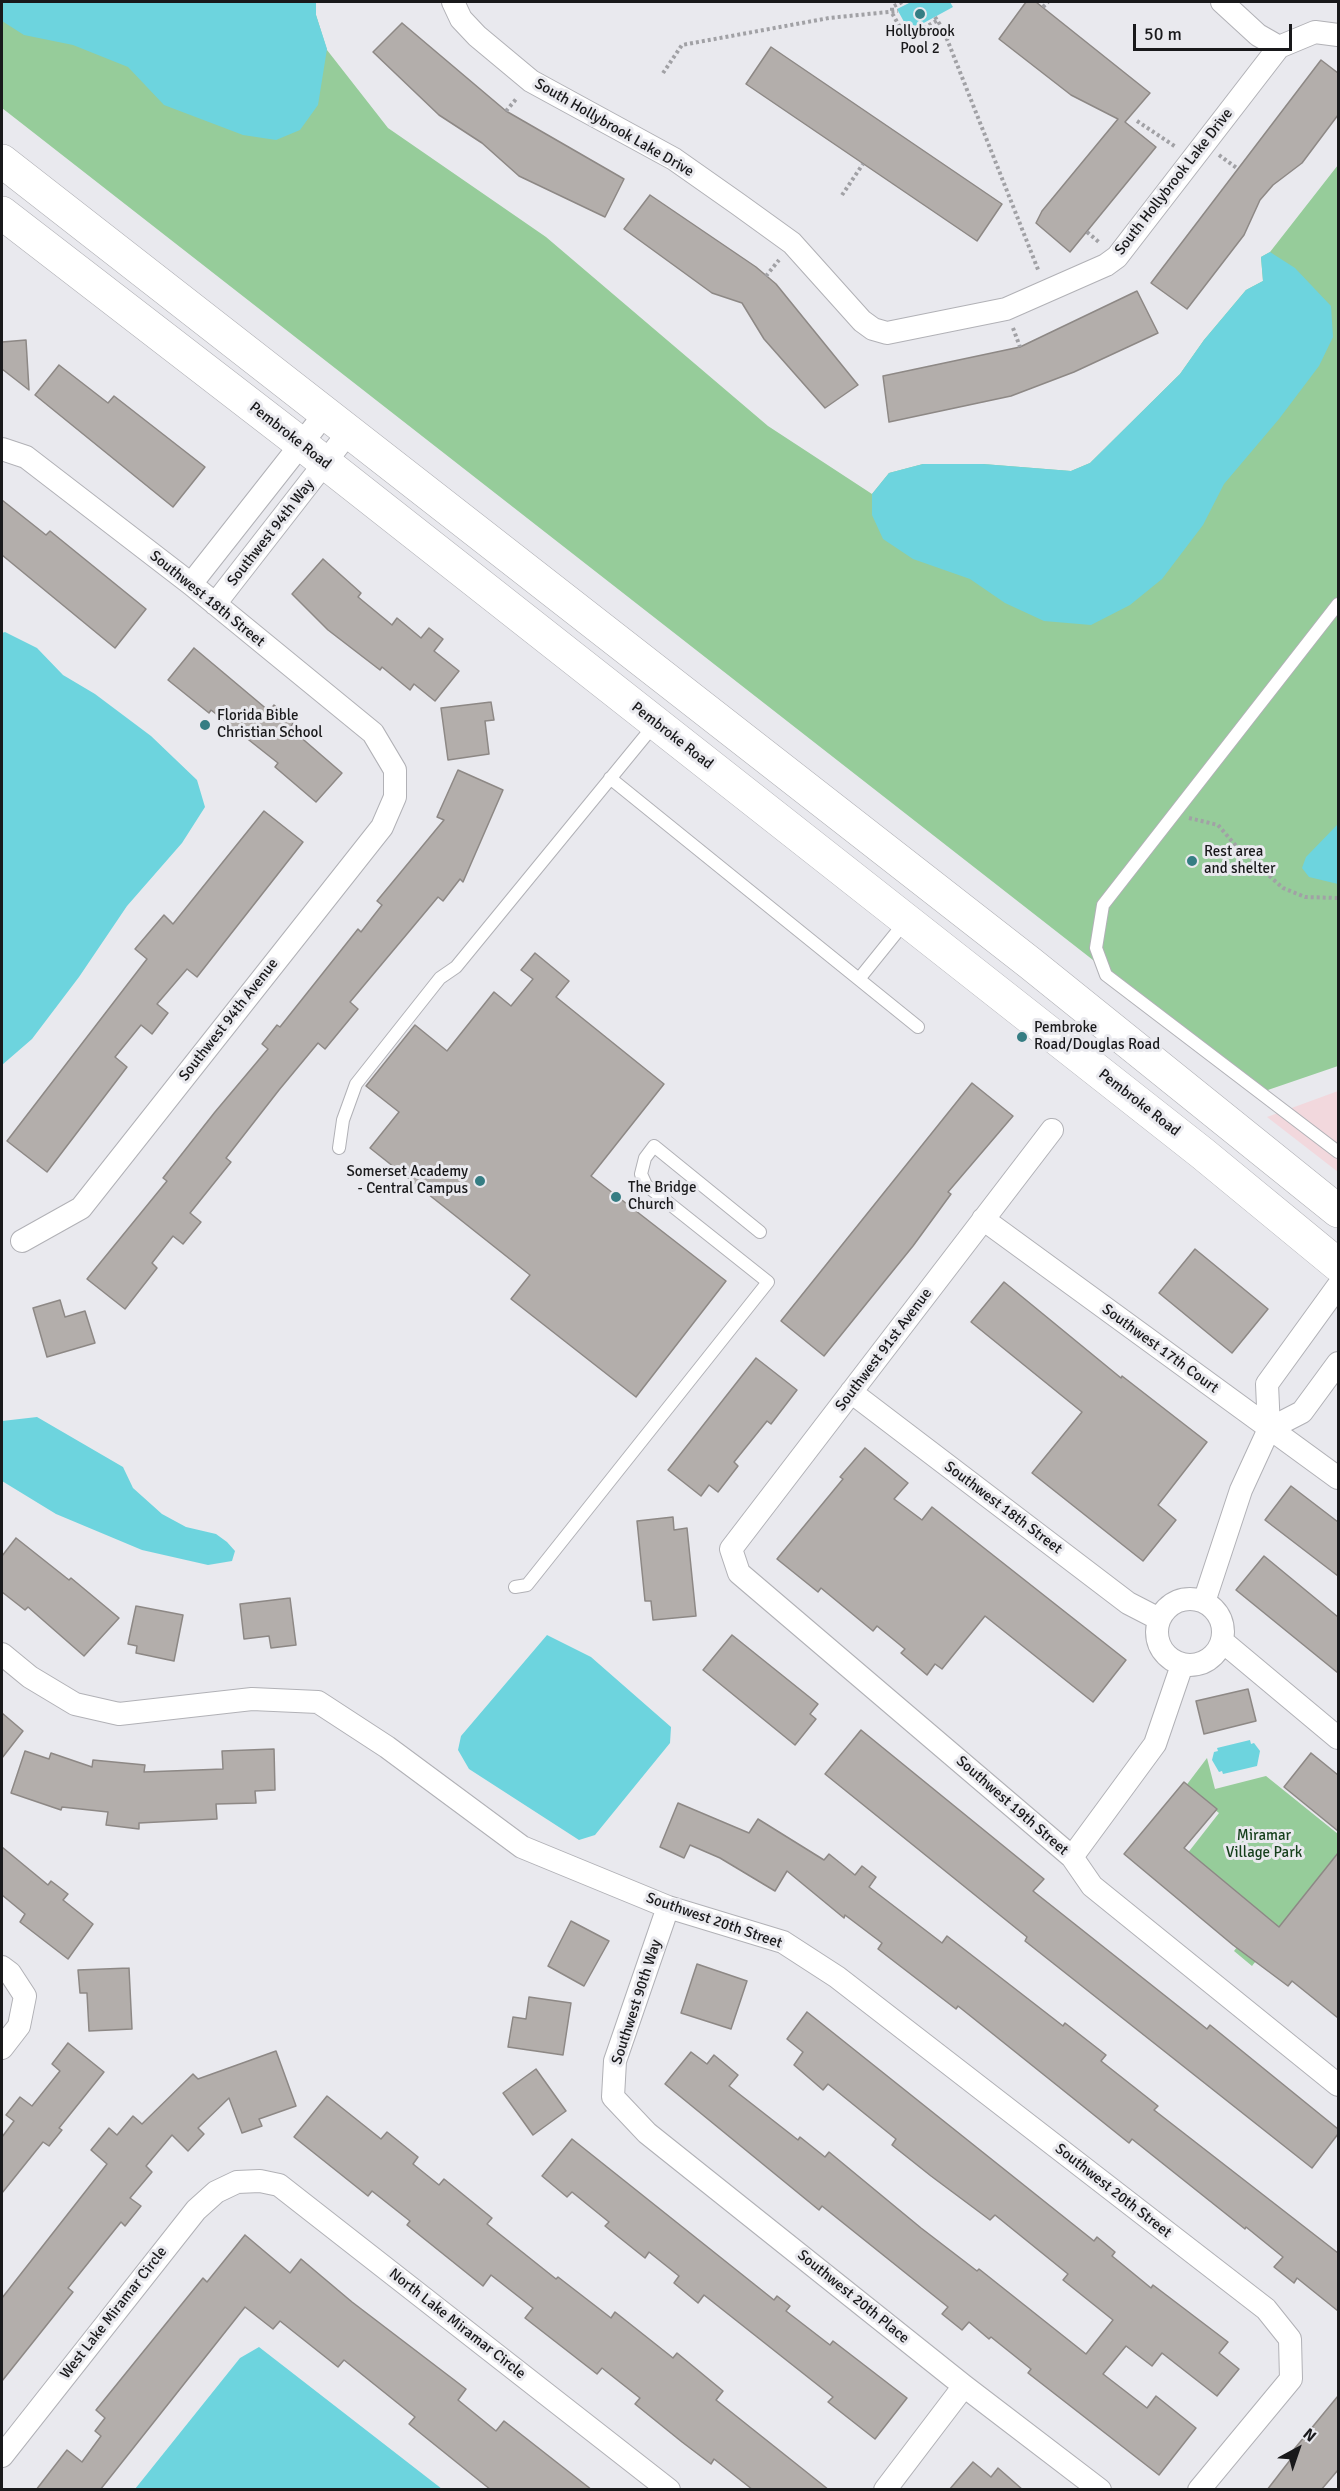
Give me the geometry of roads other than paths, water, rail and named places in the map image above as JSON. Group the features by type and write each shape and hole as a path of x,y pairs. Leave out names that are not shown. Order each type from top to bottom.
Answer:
{"main road":[{"path":"2,161 336,424 1030,963 1338,1211"},
{"name":"Pembroke Road","path":"2,213 300,443 656,723 1202,1153 1338,1265"},
{"path":"906,920 931,888"}],"street":[{"name":"South Hollybrook Lake Drive","path":"453,2 461,19 477,36 531,81 674,159 792,243 844,303 873,329 887,333 1006,309 1049,292 1117,257 1279,46"},
{"path":"1222,2 1258,35 1279,46 1315,32 1338,35"},
{"path":"191,584 300,443 336,424"},
{"name":"Southwest 94th Way","path":"215,604 326,464 336,424"},
{"name":"Southwest 18th Street","path":"2,449 26,457 191,584 373,733 394,770"},
{"name":"Southwest 94th Avenue","path":"22,1241 81,1208 368,846 382,827 395,797 394,770"},
{"name":"Southwest 91st Avenue","path":"739,1573 731,1549 1052,1130"},
{"name":"Southwest 17th Court","path":"983,1219 1338,1478"},
{"path":"1204,1602 1241,1490 1269,1429 1267,1384 1338,1286"},
{"path":"1269,1429 1302,1412 1338,1363"},
{"name":"Southwest 18th Street","path":"851,1392 1128,1603 1159,1619"},
{"name":"Southwest 19th Street","path":"739,1573 1072,1857 1092,1886 1338,2085"},
{"path":"1186,1599 1204,1602 1218,1617 1223,1629 1222,1641 1215,1654 1206,1661 1192,1666 1182,1665 1168,1658 1161,1646 1156,1635 1159,1619 1164,1611 1175,1603 1186,1599"},
{"path":"1222,1641 1338,1738"},
{"name":"Southwest 20th Street","path":"2,1654 30,1677 75,1704 119,1714 252,1699 318,1702 387,1747 522,1847 668,1907 783,1942 837,1977 1266,2309 1290,2339 1291,2379 1199,2490"},
{"path":"1072,1857 1155,1744 1182,1665"},
{"name":"Southwest 90th Way","path":"613,2097 615,2061 668,1907"},
{"path":"2,1967 10,1973 26,1996 19,2026 2,2048"},
{"name":"Southwest 20th Place","path":"613,2097 647,2133 964,2386 1100,2490"},
{"name":"North Lake Miramar Circle","path":"237,2182 260,2181 279,2185 669,2490"},
{"name":"West Lake Miramar Circle","path":"2,2456 196,2210 216,2192 237,2182"},
{"path":"885,2490 964,2386"}],"lane":[{"path":"1338,604 1103,905 1096,948 1106,975 1338,1152"},
{"path":"339,1148 344,1120 356,1084 440,978 456,967 656,723"},
{"path":"610,778 918,1027"},
{"path":"859,979 906,920"},
{"path":"515,1587 526,1586 531,1580 768,1282 646,1185 641,1174 645,1158 654,1146 760,1232"}],"water":[{"path":"2,2 316,2 316,15 327,49 318,105 300,130 276,140 243,135 164,105 128,67 73,45 24,35 2,21"},
{"name":"Hollybrook Pool 2","path":"911,2 950,2 953,7 909,31 897,9"},
{"path":"1270,252 1295,268 1331,306 1333,337 1319,366 1279,419 1224,484 1203,525 1162,579 1130,605 1091,625 1044,621 1005,603 970,579 913,559 883,539 872,515 872,494 889,473 923,464 983,464 1071,471 1090,463 1180,374 1204,340 1246,290 1263,281 1261,257"},
{"path":"5,632 37,648 63,675 95,694 151,736 197,780 205,807 182,843 127,906 79,977 32,1039 2,1065 2,633"},
{"path":"1338,824 1338,884 1309,877 1302,868 1306,857"},
{"path":"37,1417 123,1467 133,1488 162,1514 186,1527 216,1534 227,1542 235,1551 232,1561 208,1565 142,1550 56,1514 2,1481 2,1421"},
{"path":"547,1635 591,1657 671,1727 670,1743 595,1835 579,1840 469,1769 458,1750 461,1736"},
{"path":"1250,1740 1251,1744 1254,1743 1260,1751 1257,1766 1223,1774 1222,1771 1219,1772 1212,1760 1214,1752 1218,1751 1217,1748"},
{"path":"259,2347 442,2489 135,2489 240,2358"}],"place":[{"name":"Hollybrook Pool 2","path":"920,14"},
{"name":"Florida Bible Christian School","path":"205,725"},
{"name":"Rest area and shelter","path":"1192,861"},
{"name":"Pembroke Road/Douglas Road","path":"1022,1037"},
{"name":"Somerset Academy - Central Campus","path":"480,1181"},
{"name":"The Bridge Church","path":"616,1197"}],"park label":[{"name":"Miramar Village Park","path":"1264,1844"}]}
